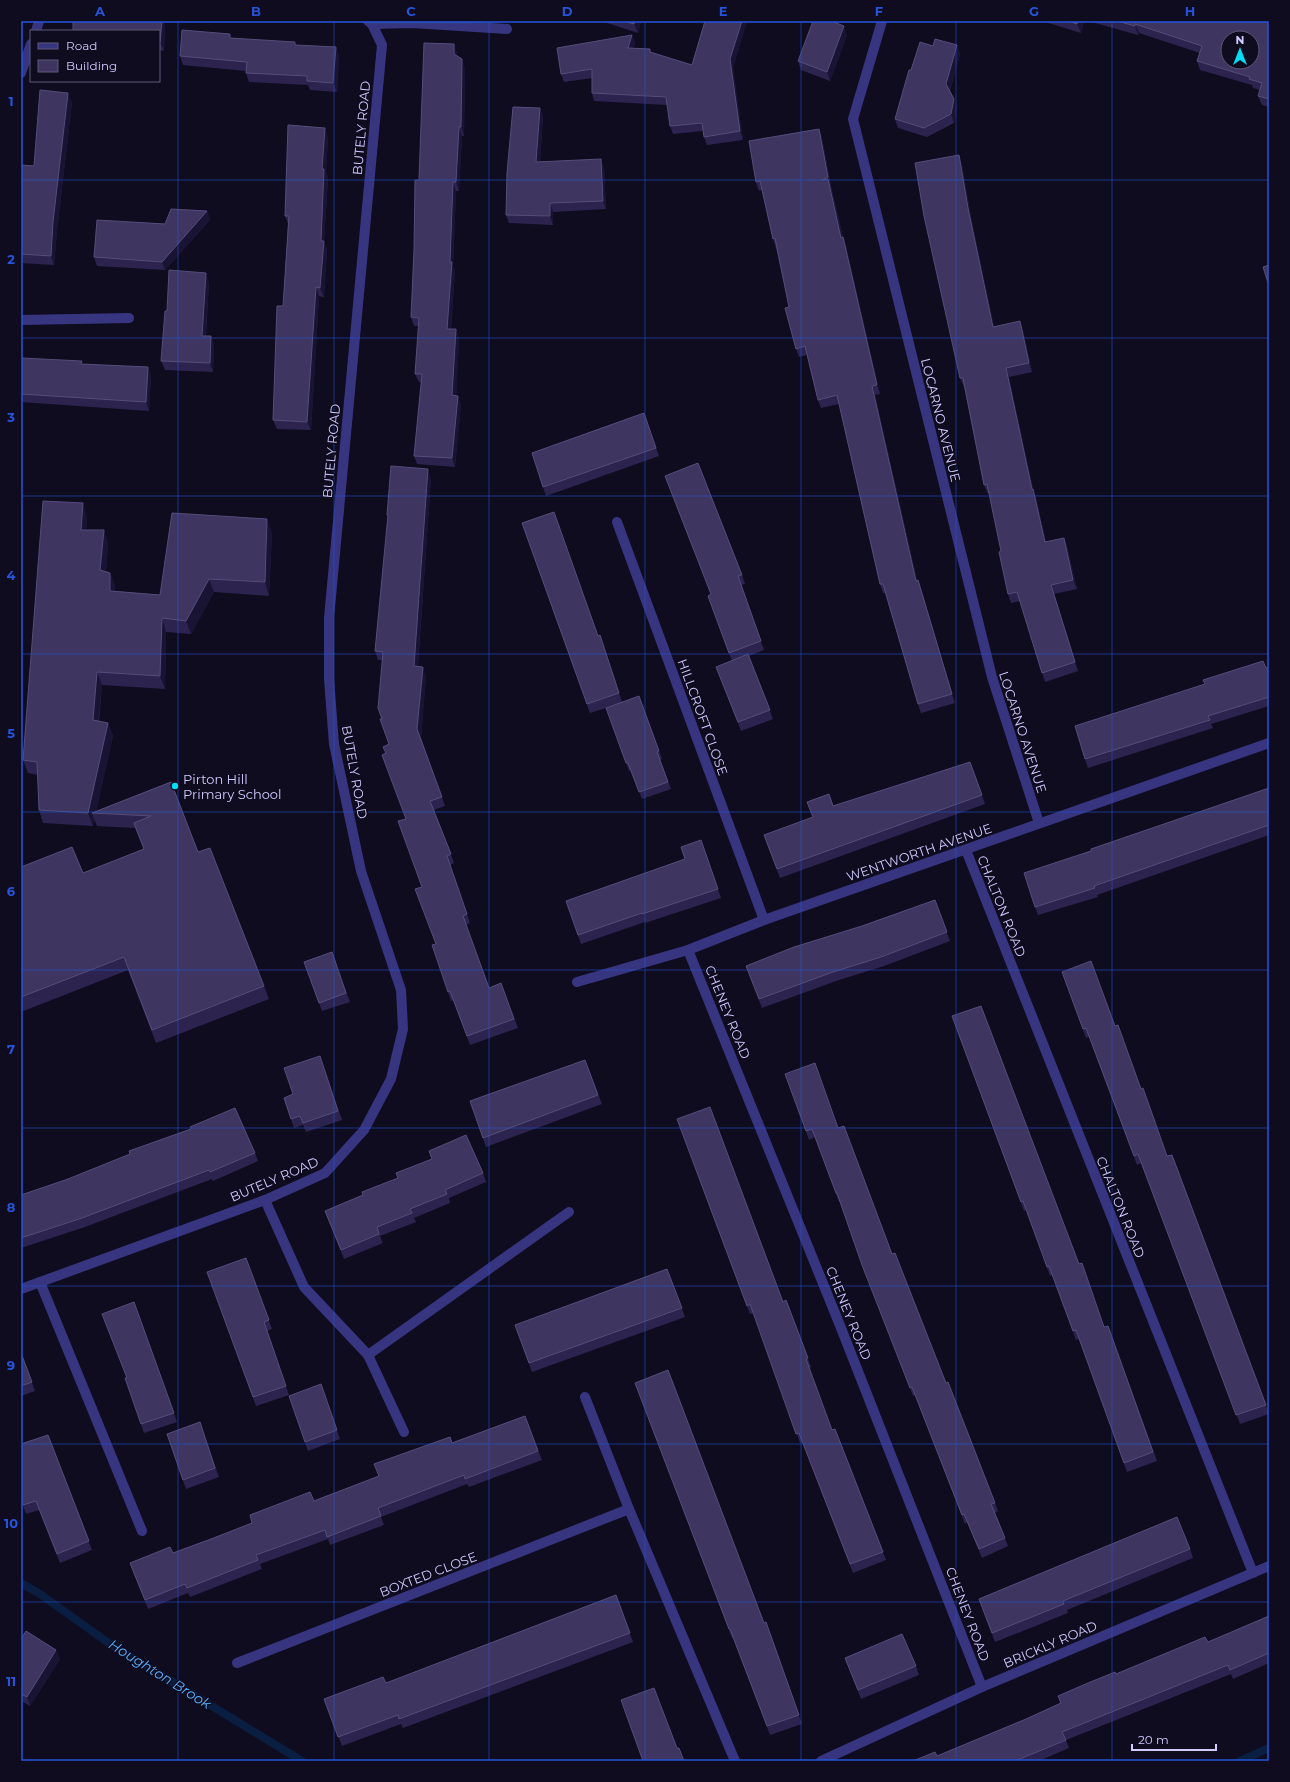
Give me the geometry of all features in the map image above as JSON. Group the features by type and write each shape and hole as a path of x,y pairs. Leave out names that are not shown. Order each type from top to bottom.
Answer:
{"street":[{"name":"LOCARNO AVENUE","path":"882,21 853,119 992,677 1039,823"},
{"path":"370,22 506,29"},
{"name":"BUTELY ROAD","path":"21,1289 265,1200 325,1173 364,1130 391,1079 403,1029 401,990 361,871 334,744 330,679 330,618 382,45 370,22"},
{"path":"21,73 24,56 30,46"},
{"path":"21,320 129,318"},
{"name":"HILLCROFT CLOSE","path":"617,522 764,920"},
{"name":"WENTWORTH AVENUE","path":"576,982 688,950 764,920 1269,743"},
{"name":"CHALTON ROAD","path":"966,850 1253,1573"},
{"name":"CHENEY ROAD","path":"688,950 835,1313 982,1687"},
{"path":"265,1200 304,1287 368,1355 404,1432"},
{"path":"368,1355 569,1212"},
{"path":"40,1282 142,1530"},
{"path":"585,1397 629,1509 735,1761"},
{"name":"BOXTED CLOSE","path":"237,1663 629,1509"},
{"name":"BRICKLY ROAD","path":"822,1761 982,1687 1269,1566"}],"building":[{"path":"73,21 162,21 160,42 160,30 73,30"},
{"path":"624,21 635,21 634,24"},
{"path":"705,21 742,21 730,59 740,131 704,137 702,123 670,126 666,97 592,93 592,69 561,74 557,48 632,35 628,48 650,49 650,52 692,65"},
{"path":"813,21 831,21 844,26 827,72 798,61"},
{"path":"1068,21 1078,21 1077,24"},
{"path":"1117,21 1269,21 1269,99 1258,96 1262,83 1249,79 1250,77 1227,70 1260,70 1260,30 1220,30 1220,68 1197,61 1202,46 1135,24 1135,26"},
{"path":"182,30 230,34 230,38 295,42 295,45 336,47 333,83 307,81 307,76 246,73 247,62 180,56"},
{"path":"935,39 957,45 946,84 954,99 951,114 924,128 895,119 909,70 911,70 920,42 933,46"},
{"path":"424,43 454,44 454,54 462,59 461,127 459,127 456,182 453,182 450,262 452,262 447,329 456,329 452,395 458,396 452,458 414,456 422,374 415,374 419,318 411,317 415,180 419,180"},
{"path":"40,90 68,93 53,222 51,256 21,254 22,165 34,166"},
{"path":"513,107 540,108 536,162 601,159 603,201 550,203 550,216 506,215 507,173"},
{"path":"288,125 325,128 322,169 324,169 321,241 324,241 320,288 316,287 307,422 273,420 277,306 283,306 289,216 285,216"},
{"path":"819,129 828,177 822,180 828,179 841,238 843,237 877,385 872,386 916,581 918,580 952,694 918,704 883,584 880,584 837,395 818,400 805,346 796,349 785,308 789,307 775,238 773,239 760,181 756,182 749,141"},
{"path":"959,155 968,208 993,327 1020,321 1029,363 1006,368 1045,542 1064,538 1073,580 1051,585 1075,662 1042,673 1017,592 1008,594 987,484 984,485 963,378 960,378 924,216 915,163"},
{"path":"171,209 207,211 162,262 94,257 97,220 165,224"},
{"path":"1269,265 1269,286 1263,267"},
{"path":"169,270 206,273 202,336 211,336 210,363 161,361 165,311 167,311"},
{"path":"21,358 82,361 81,364 148,367 146,402 21,394"},
{"path":"644,413 656,448 543,487 532,453"},
{"path":"698,463 742,575 738,576 761,641 729,653 708,596 711,594 665,476"},
{"path":"391,466 428,469 414,666 423,667 417,729 442,797 430,801 451,854 447,856 467,914 463,916 489,988 501,983 514,1019 467,1036 450,991 448,992 432,945 436,944 415,889 422,887 398,821 406,819 382,755 386,753 383,747 389,744 380,719 382,719 378,708 383,652 375,651 388,515"},
{"path":"43,501 83,503 81,530 104,530 100,570 110,573 110,591 160,595 172,513 267,519 265,582 209,579 186,621 162,618 160,676 97,672 93,720 108,723 88,813 39,810 37,762 23,760"},
{"path":"554,512 598,636 600,635 619,693 587,704 522,523"},
{"path":"748,654 770,710 738,722 716,667"},
{"path":"1263,661 1266,668 1269,667 1269,697 1208,716 1210,720 1085,759 1075,726 1205,684 1203,680"},
{"path":"639,696 659,751 657,752 668,782 639,792 628,763 626,763 606,708"},
{"path":"970,762 982,795 777,869 764,835 813,817 807,802 829,794 833,806"},
{"path":"171,782 198,852 210,848 264,986 152,1030 124,957 21,997 21,867 72,847 83,873 144,849 134,823 151,816 92,813"},
{"path":"1269,788 1269,825 1094,886 1095,888 1035,907 1024,873"},
{"path":"701,840 718,889 578,935 566,901 685,859 681,847"},
{"path":"935,900 947,932 881,957 833,972 759,999 746,966 794,947 862,926"},
{"path":"332,952 346,993 319,1003 304,962"},
{"path":"1091,961 1115,1026 1118,1025 1141,1089 1143,1088 1167,1156 1172,1155 1266,1405 1236,1415 1138,1154 1134,1156 1086,1028 1083,1029 1062,972"},
{"path":"981,1006 1079,1264 1082,1263 1104,1327 1108,1326 1153,1452 1124,1463 1076,1330 1073,1331 1049,1266 1047,1267 1023,1201 1021,1202 952,1016"},
{"path":"320,1056 338,1111 303,1123 300,1116 291,1119 284,1098 293,1094 284,1068"},
{"path":"585,1060 598,1095 483,1138 470,1101"},
{"path":"815,1063 838,1128 844,1126 892,1254 895,1253 946,1383 948,1382 995,1503 991,1504 1005,1538 979,1549 964,1514 962,1515 912,1387 910,1388 862,1265 837,1193 812,1129 806,1131 785,1074"},
{"path":"710,1107 783,1302 786,1300 808,1358 806,1359 832,1430 835,1429 883,1552 850,1564 799,1433 796,1434 750,1304 747,1306 677,1119"},
{"path":"235,1108 255,1153 210,1172 209,1170 82,1218 21,1238 21,1195 68,1179 130,1154 129,1151 191,1129 190,1127"},
{"path":"466,1135 483,1173 445,1190 447,1194 410,1209 412,1213 377,1227 379,1234 341,1250 325,1211 363,1195 362,1192 398,1178 396,1173 432,1159 429,1151"},
{"path":"246,1258 269,1320 264,1322 286,1386 253,1397 207,1272"},
{"path":"667,1269 682,1308 529,1363 515,1325"},
{"path":"134,1302 174,1413 141,1424 125,1378 127,1378 102,1314"},
{"path":"21,1353 32,1382 21,1386"},
{"path":"668,1370 764,1623 766,1622 799,1715 767,1726 635,1383"},
{"path":"321,1384 337,1430 305,1442 289,1396"},
{"path":"525,1416 538,1451 465,1479 464,1475 378,1508 381,1516 327,1537 325,1530 256,1555 258,1560 187,1588 185,1584 145,1600 130,1563 170,1547 173,1553 252,1523 250,1515 310,1492 314,1501 379,1476 374,1464 450,1437 452,1443"},
{"path":"200,1422 215,1468 183,1480 167,1434"},
{"path":"48,1435 89,1541 57,1554 36,1501 23,1505 21,1500 21,1444"},
{"path":"1177,1517 1190,1549 1063,1601 1064,1604 992,1633 979,1599"},
{"path":"616,1595 630,1633 399,1719 398,1715 338,1737 324,1699 383,1677 386,1683"},
{"path":"1269,1616 1269,1653 1230,1670 1228,1665 1062,1732 1066,1740 1015,1761 913,1761 935,1752 937,1756 1026,1719 1061,1703 1058,1696 1115,1672 1116,1674 1205,1637 1208,1642"},
{"path":"26,1631 56,1650 27,1697 21,1694 21,1639"},
{"path":"902,1634 916,1666 858,1690 845,1658"},
{"path":"654,1688 677,1748 679,1748 684,1761 643,1761 621,1700"}],"waterway":[{"name":"Houghton Brook","path":"21,1583 40,1594 110,1644 302,1761"},
{"name":"Houghton Brook","path":"1240,1761 1269,1748"}],"place":[{"name":"Pirton Hill Primary School","path":"175,786"}]}
